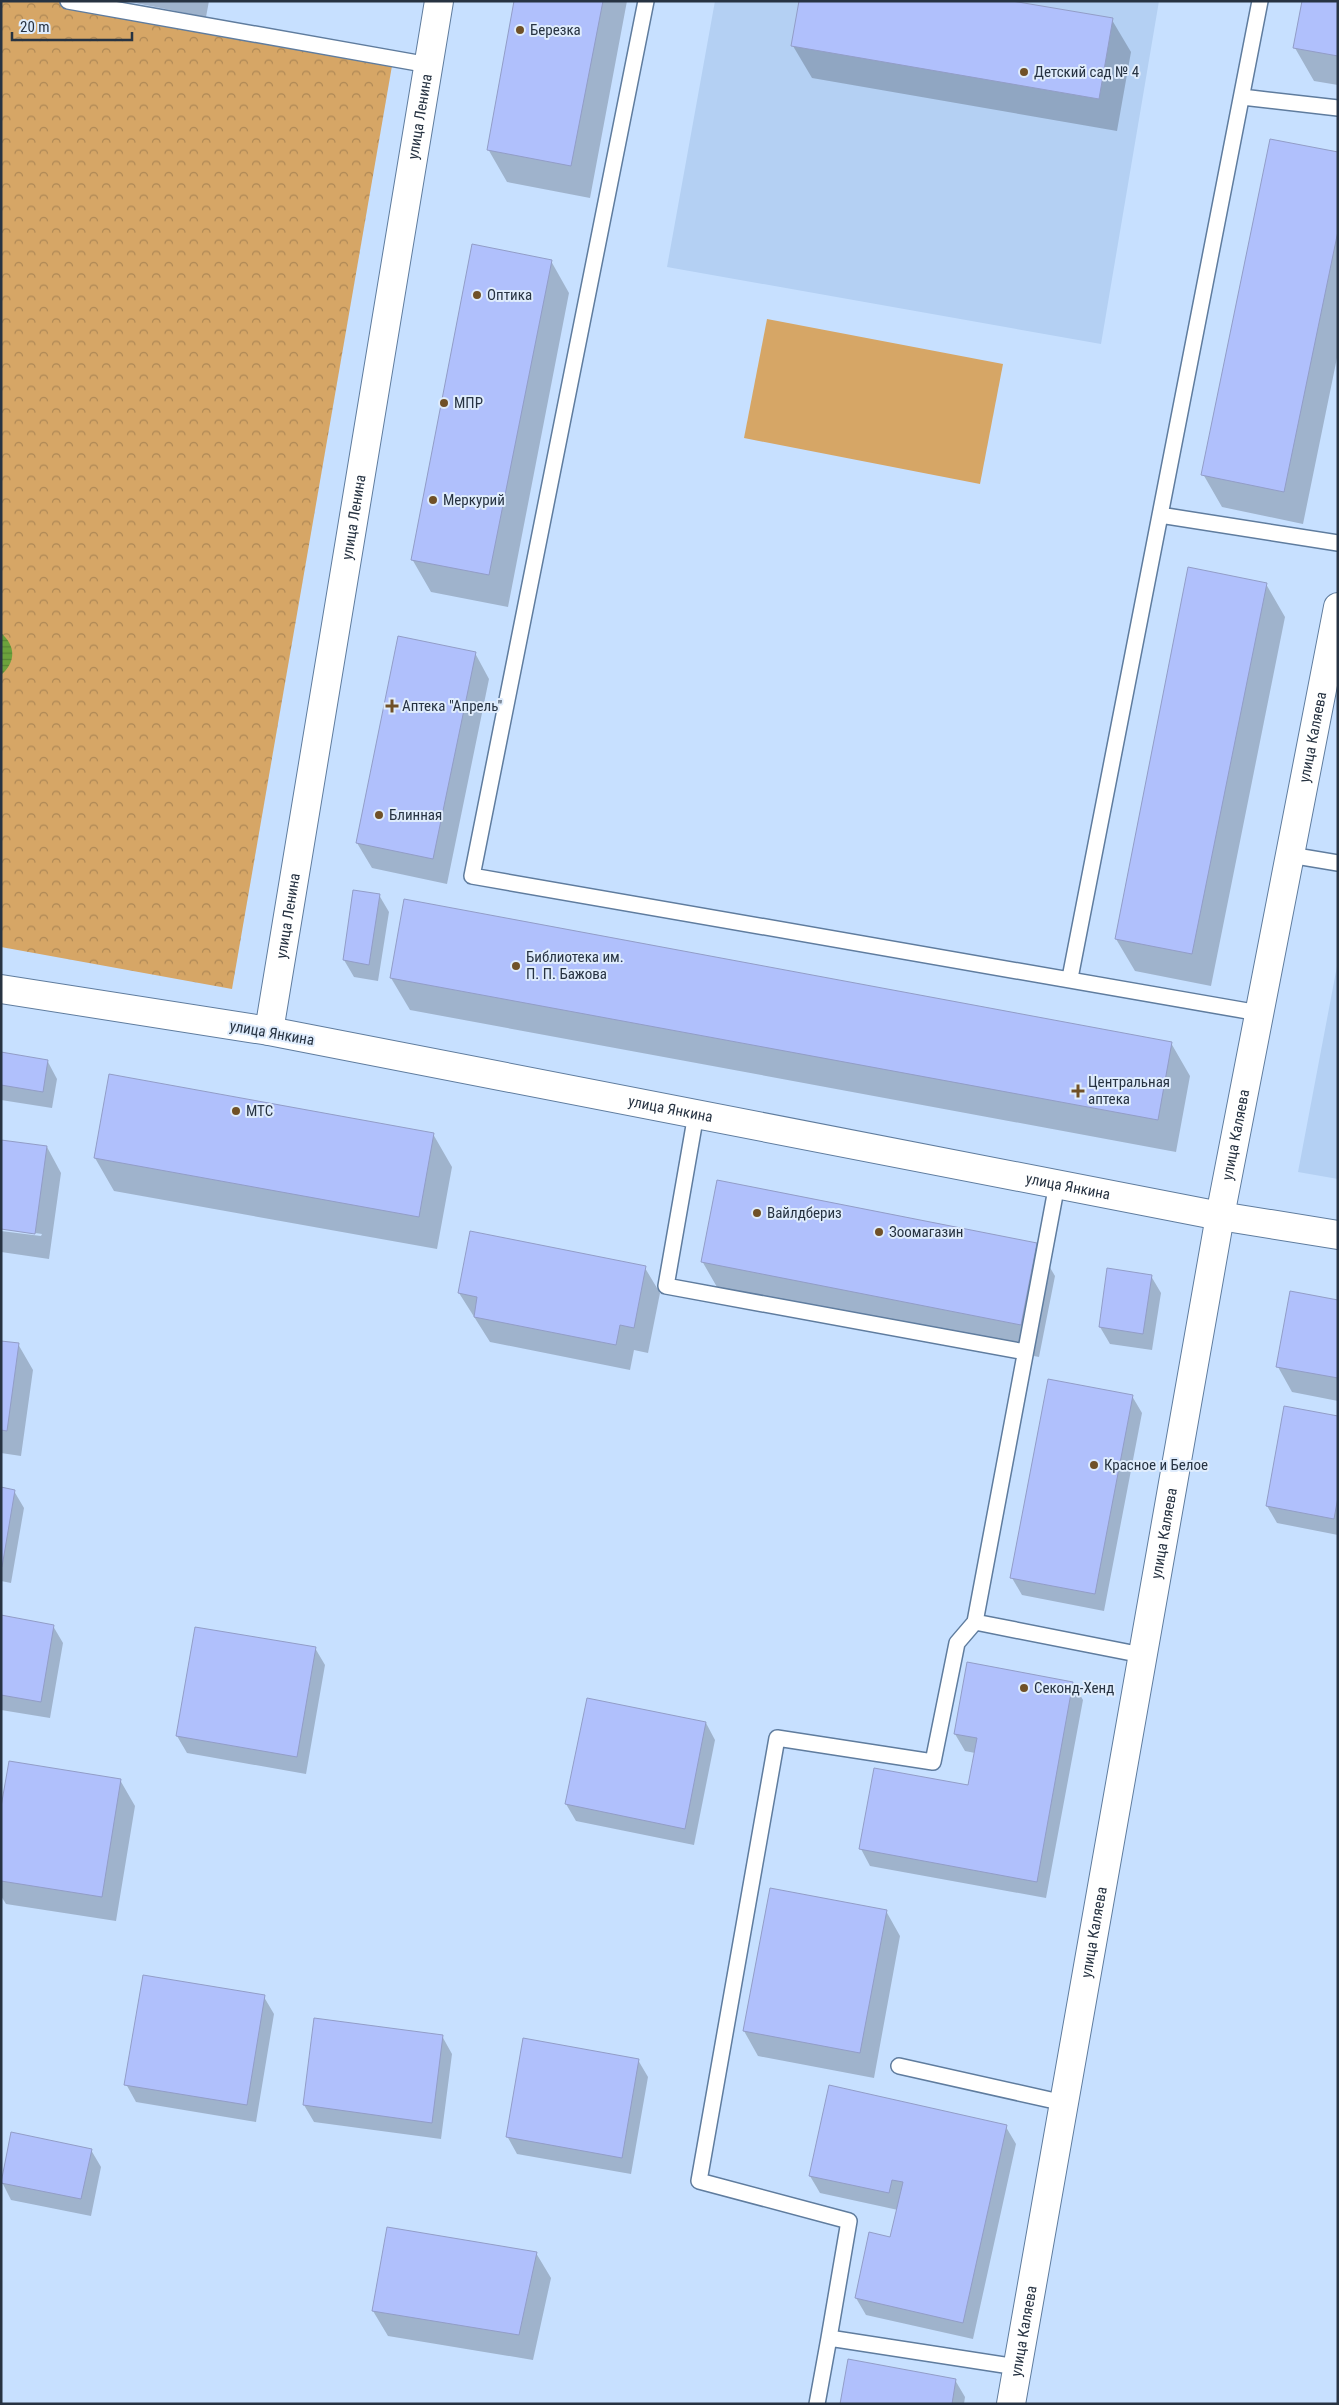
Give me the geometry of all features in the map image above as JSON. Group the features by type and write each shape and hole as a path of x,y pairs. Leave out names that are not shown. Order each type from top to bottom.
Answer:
{"street":[{"name":"улица Ленина","path":"269,1031 439,1"},
{"name":"улица Каляева","path":"1011,2404 1220,1216 1338,607"},
{"name":"улица Янкина","path":"1,989 269,1031 1220,1216 1338,1234"}],"lane":[{"path":"68,1 429,65"},
{"path":"646,1 472,876 1070,978 1259,1013"},
{"path":"1070,978 1260,1"},
{"path":"1242,97 1338,108"},
{"path":"1160,515 1338,543"},
{"path":"1290,856 1338,863"},
{"path":"696,1114 666,1286 1025,1352"},
{"path":"817,2404 849,2221 698,2181 777,1738 933,1762 957,1643 975,1622 1057,1184"},
{"path":"975,1622 1142,1655"},
{"path":"899,2066 1064,2103"},
{"path":"829,2338 1017,2367"}],"shaded area":[{"path":"715,1 1159,1 1101,344 667,267"},
{"path":"1,633 12,649 12,659 1,675"},
{"path":"1338,961 1338,1179 1298,1172"}],"green space":[{"path":"1,1 65,1 393,60 232,989 1,947"},
{"path":"767,319 1003,364 980,484 744,438"}],"building":[{"path":"514,1 603,1 571,166 487,150"},
{"name":"Детский сад № 4","path":"799,1 1012,1 1113,18 1099,99 791,46"},
{"path":"1302,1 1338,1 1338,56 1293,48"},
{"path":"1270,139 1338,152 1338,231 1284,492 1201,475"},
{"path":"472,244 552,260 489,575 411,560"},
{"path":"1188,567 1267,583 1192,954 1115,939"},
{"path":"398,636 476,652 433,859 356,843"},
{"path":"353,890 380,894 369,965 343,960"},
{"path":"404,899 1172,1042 1158,1120 390,978"},
{"path":"1,1052 48,1060 43,1092 1,1085"},
{"path":"109,1074 434,1133 419,1217 94,1158"},
{"path":"1,1140 47,1146 35,1234 1,1229"},
{"path":"717,1180 1037,1243 1021,1325 701,1262"},
{"path":"470,1231 646,1266 634,1328 620,1325 616,1345 474,1317 477,1297 458,1293"},
{"path":"1107,1268 1152,1275 1143,1334 1099,1327"},
{"path":"1290,1291 1338,1300 1338,1378 1276,1367"},
{"path":"1,1341 19,1343 7,1431 1,1430"},
{"path":"1048,1379 1133,1395 1095,1594 1010,1578"},
{"path":"1284,1406 1338,1416 1338,1497 1334,1519 1266,1506"},
{"path":"1,1487 15,1490 2,1567 1,1566"},
{"path":"1,1615 54,1625 41,1702 1,1695"},
{"path":"195,1627 316,1647 297,1757 176,1736"},
{"path":"967,1662 1073,1682 1037,1882 859,1849 874,1768 968,1785 977,1738 954,1734"},
{"path":"587,1698 706,1722 685,1829 565,1804"},
{"path":"9,1761 121,1779 102,1897 1,1881 1,1807"},
{"path":"770,1888 887,1910 860,2053 743,2031"},
{"path":"143,1975 265,1995 247,2105 124,2085"},
{"path":"314,2018 443,2035 432,2123 303,2105"},
{"path":"523,2038 639,2059 622,2158 506,2137"},
{"path":"829,2085 1007,2125 963,2323 855,2298 869,2232 890,2237 903,2182 892,2180 889,2193 809,2176"},
{"path":"11,2132 92,2149 81,2199 1,2183"},
{"path":"387,2227 537,2252 519,2335 372,2311"},
{"path":"848,2359 956,2379 952,2404 840,2404"}],"place":[{"name":"Березка","path":"520,30"},
{"name":"Детский сад № 4","path":"1024,72"},
{"name":"Оптика","path":"477,295"},
{"name":"МПР","path":"444,403"},
{"name":"Меркурий","path":"433,500"},
{"name":"Аптека \"Апрель\"","path":"392,706"},
{"name":"Блинная","path":"379,815"},
{"name":"Библиотека им. П. П. Бажова","path":"516,966"},
{"name":"Центральная аптека","path":"1078,1091"},
{"name":"МТС","path":"236,1111"},
{"name":"Вайлдбериз","path":"757,1213"},
{"name":"Зоомагазин","path":"879,1232"},
{"name":"Красное и Белое","path":"1094,1465"},
{"name":"Секонд-Хенд","path":"1024,1688"}]}
